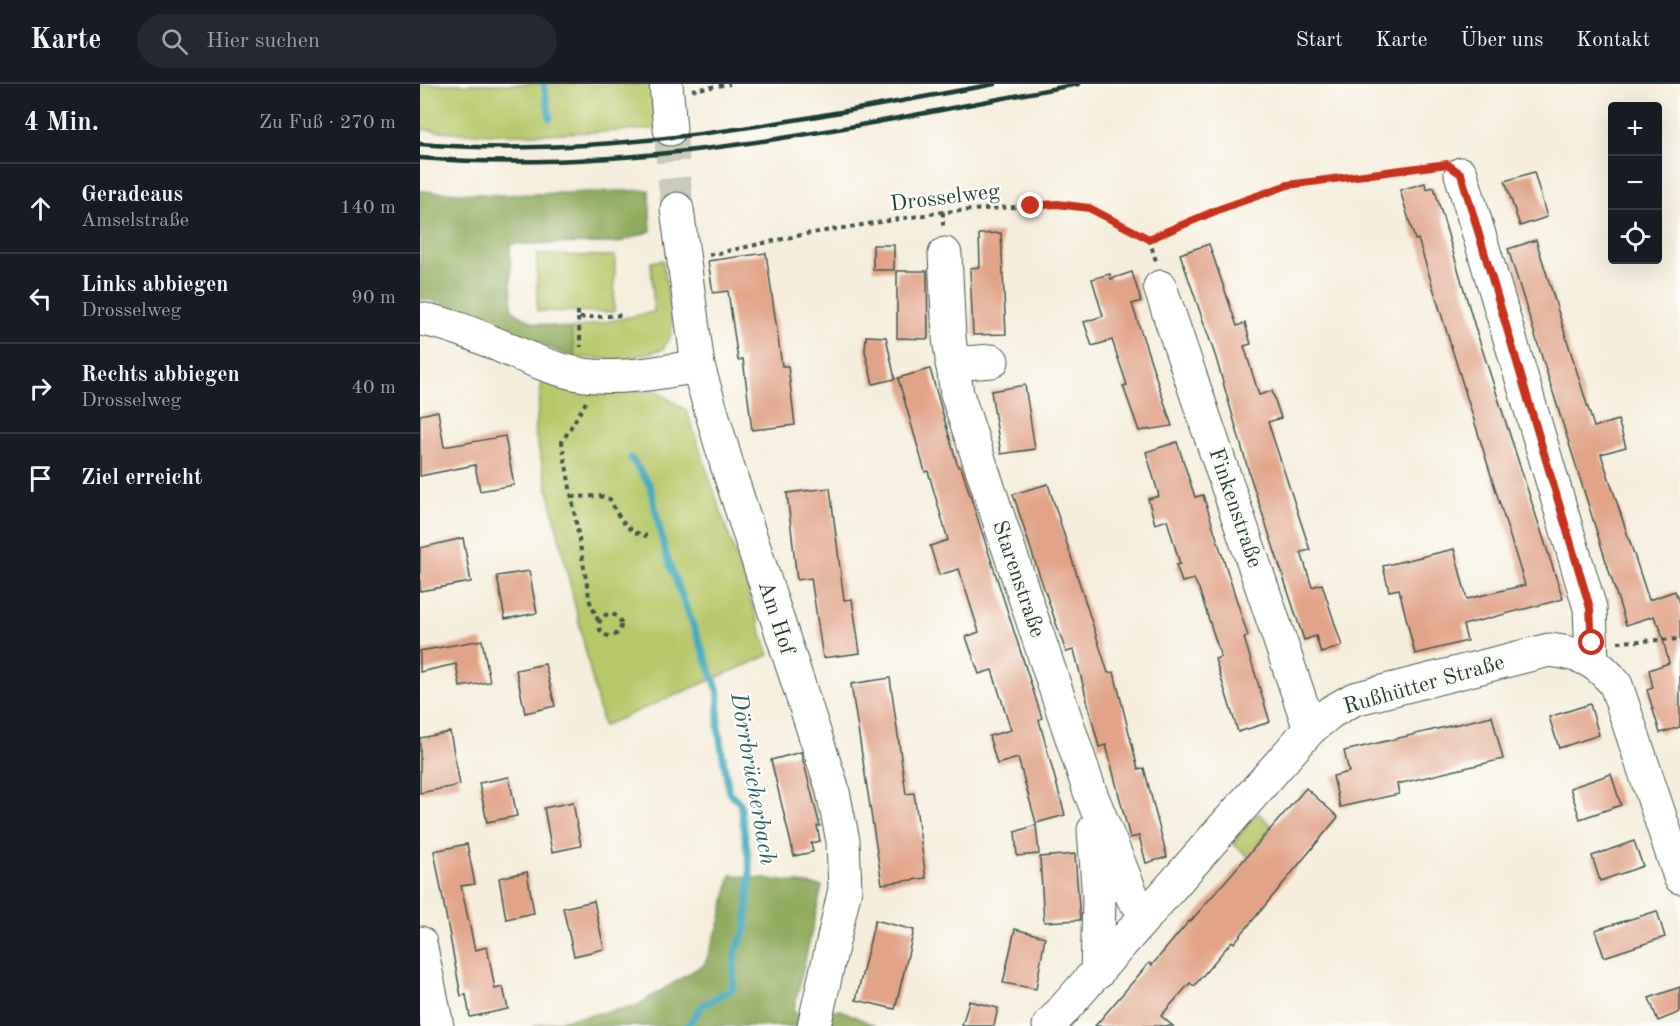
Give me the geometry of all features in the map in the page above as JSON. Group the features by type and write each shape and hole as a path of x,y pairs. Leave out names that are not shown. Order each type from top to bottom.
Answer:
{"street":[{"path":"666,89 670,129"},
{"path":"1461,174 1590,608 1592,651"},
{"name":"Am Hof","path":"678,209 698,366 727,465 832,787 843,841 845,889 814,1026"},
{"name":"Starenstraße","path":"945,254 952,364 957,394 1090,792 1133,898 1148,914"},
{"name":"Finkenstraße","path":"1159,276 1310,729"},
{"path":"420,319 439,322 542,363 584,375 627,374 698,366"},
{"path":"952,364 992,361"},
{"name":"Rußhütter Straße","path":"1049,1026 1310,729 1331,712 1354,699 1549,650 1573,653 1592,651 1616,685 1680,877"},
{"name":"Starenstraße","path":"1090,792 1099,899 1097,973"},
{"path":"420,943 437,1026"}],"path":[{"path":"666,89 730,84"},
{"path":"1159,276 1149,239 1220,209 1288,185 1447,164 1461,174"},
{"name":"Drosselweg","path":"736,251 806,234 943,212 1057,204 1089,208 1149,239"},
{"path":"578,311 580,344"},
{"path":"578,318 625,315"},
{"path":"592,392 562,442 590,602 601,632 608,636 618,633 621,626 620,619 610,613 603,616 599,623"},
{"path":"572,497 600,496 610,499 619,518 628,529 634,534 647,536"},
{"path":"1592,651 1680,639"}],"green space":[{"path":"420,84 653,84 660,129 480,134 420,129"},
{"path":"649,190 651,231 617,243 510,244 512,310 534,323 571,329 575,358 479,315 440,302 420,299 420,191 504,195"},
{"path":"537,255 615,256 614,312 537,311"},
{"path":"663,260 672,325 671,335 663,349 626,359 575,358 571,329 654,312 651,262"},
{"path":"542,380 597,392 655,390 687,411 769,655 603,726 535,433"},
{"path":"1258,813 1272,826 1248,856 1233,843"},
{"path":"731,875 822,886 793,1013 841,1010 875,1026 533,1026 636,1006 705,964 720,922"}],"building":[{"path":"1534,172 1547,217 1520,226 1505,181"},
{"path":"1425,183 1426,189 1434,187 1475,327 1563,599 1463,625 1467,641 1415,654 1399,589 1389,591 1383,566 1454,549 1467,599 1525,585 1418,239 1415,240 1400,190"},
{"path":"1001,233 1006,334 973,335 970,268 980,267 979,234"},
{"path":"1536,240 1594,427 1618,420 1626,447 1601,454 1649,600 1675,591 1680,606 1680,727 1660,733 1647,690 1653,688 1649,670 1669,663 1659,624 1654,616 1626,625 1508,249"},
{"path":"1209,244 1237,326 1245,323 1251,344 1244,346 1259,395 1272,391 1281,418 1268,422 1310,550 1301,552 1312,587 1322,584 1342,646 1321,653 1316,636 1304,640 1250,476 1216,358 1180,254"},
{"path":"873,245 894,245 894,270 873,270"},
{"path":"766,253 782,366 788,366 795,425 752,430 743,359 738,360 728,291 713,293 708,261"},
{"path":"897,271 927,271 928,339 897,338"},
{"path":"1132,272 1141,301 1132,304 1172,426 1139,431 1123,386 1127,385 1112,340 1092,346 1084,322 1103,316 1092,279 1110,274 1111,279"},
{"path":"866,336 886,337 895,379 873,384 865,351"},
{"path":"930,369 958,467 961,467 1042,718 1039,720 1065,815 1036,823 1018,758 997,764 989,736 1011,730 992,670 979,674 966,637 979,632 959,569 939,575 930,546 948,540 928,471 925,472 898,378"},
{"path":"1025,385 1035,449 1001,454 991,391"},
{"path":"438,411 444,447 505,436 514,485 480,491 475,465 420,476 420,415"},
{"path":"1177,442 1195,497 1203,495 1248,636 1244,638 1270,722 1238,732 1215,659 1221,657 1199,589 1194,579 1182,582 1176,565 1180,564 1167,520 1155,524 1148,499 1159,496 1146,452"},
{"path":"1048,484 1108,673 1114,672 1138,769 1144,768 1167,857 1146,863 1139,836 1130,838 1106,745 1099,747 1074,650 1066,652 1013,494"},
{"path":"830,488 844,600 852,599 860,653 823,658 811,578 797,580 787,493"},
{"path":"463,538 471,582 420,591 420,548"},
{"path":"529,571 537,613 505,619 497,576"},
{"path":"482,640 490,682 460,687 456,664 420,672 420,651"},
{"path":"545,664 555,706 525,713 516,670"},
{"path":"890,678 906,794 914,793 926,878 882,884 851,684"},
{"path":"1590,704 1599,735 1559,748 1549,717"},
{"path":"1492,716 1503,759 1397,784 1399,794 1340,807 1333,776 1349,772 1344,751"},
{"path":"450,732 460,785 420,793 420,738"},
{"path":"801,752 820,826 817,826 820,841 811,843 813,852 794,856 771,760"},
{"path":"1611,774 1621,805 1580,819 1570,788"},
{"path":"509,777 517,816 487,822 479,783"},
{"path":"1306,788 1338,817 1234,943 1232,941 1194,986 1190,983 1161,1016 1173,1026 1095,1026 1149,963 1152,965"},
{"path":"573,802 581,846 552,852 544,808"},
{"path":"1036,825 1039,854 1017,856 1015,832"},
{"path":"1634,841 1643,866 1600,881 1592,856"},
{"path":"467,844 475,884 461,886 475,950 487,947 495,989 503,987 508,1009 470,1017 466,995 461,996 434,851"},
{"path":"1075,854 1080,920 1044,922 1040,857"},
{"path":"527,872 534,913 506,919 499,878"},
{"path":"594,901 604,949 574,956 563,908"},
{"path":"1657,911 1665,937 1604,957 1595,930"},
{"path":"875,920 914,930 895,1009 856,1000"},
{"path":"1015,929 1045,937 1036,989 1003,983"},
{"path":"1680,987 1680,1012 1658,1021 1649,998"},
{"path":"969,1001 998,1008 994,1026 962,1026"}],"waterway":[{"name":"Dörrbrücherbach","path":"544,84 550,118"},
{"name":"Dörrbrücherbach","path":"631,458 650,485 665,552 719,693 718,727 729,792 740,803 750,870 746,929 735,953 733,989 703,1005 687,1026"}],"tunnel":[{"path":"670,129 677,209"}],"railway":[{"path":"420,144 492,147 565,146 637,141 781,122 995,84"},
{"path":"420,158 503,162 586,160 669,153 834,130 1078,84"}],"route":[{"path":"1031,206 1057,204 1089,208 1149,239 1220,209 1288,185 1447,164 1461,174 1590,608 1592,643"}]}
